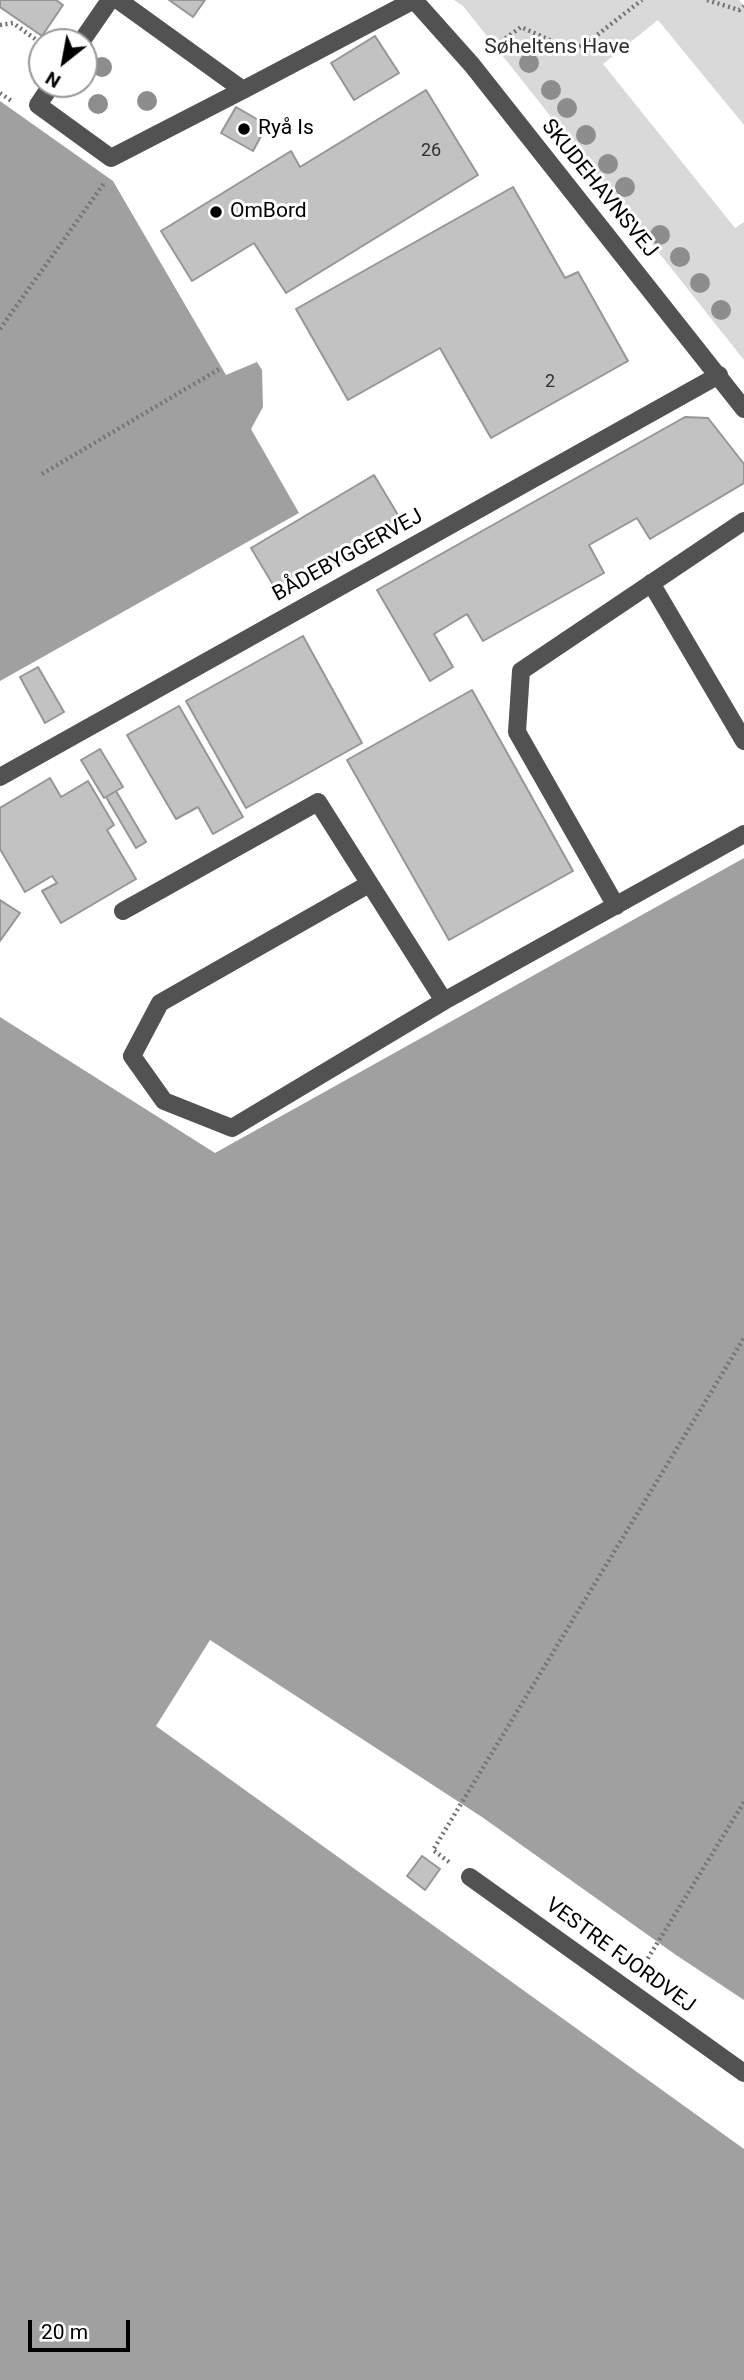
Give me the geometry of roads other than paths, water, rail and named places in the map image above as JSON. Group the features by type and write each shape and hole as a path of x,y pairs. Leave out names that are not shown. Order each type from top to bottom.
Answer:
{"street":[{"path":"91,28 110,0"},
{"path":"118,0 243,90"},
{"path":"43,98 38,105 111,158 414,0"},
{"name":"SKUDEHAVNSVEJ","path":"414,0 472,65 744,409"},
{"name":"BÅDEBYGGERVEJ","path":"0,777 719,375"},
{"path":"615,906 517,732 521,671 744,522"},
{"path":"651,583 744,741"},
{"path":"123,911 318,802 444,1001"},
{"path":"369,884 160,1003 132,1056 164,1101 232,1128 444,1001 744,834"},
{"name":"VESTRE FJORDVEJ","path":"470,1877 744,2073"}],"place":[{"name":"Ryå Is","path":"244,129"},
{"name":"OmBord","path":"216,212"}],"park label":[{"name":"Søheltens Have","path":"557,48"}]}
